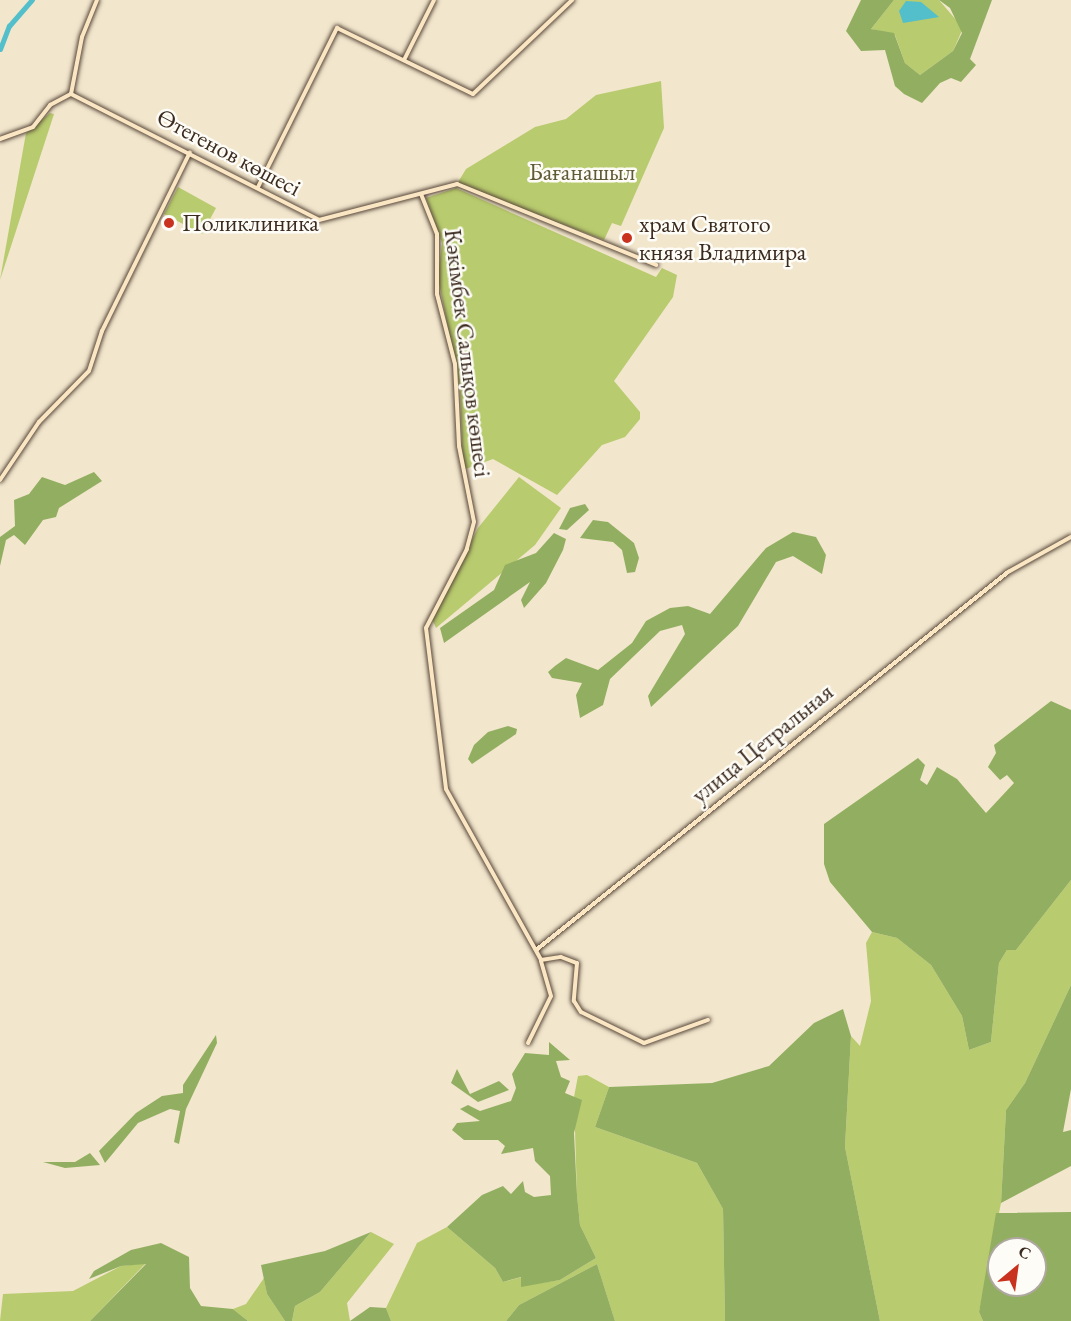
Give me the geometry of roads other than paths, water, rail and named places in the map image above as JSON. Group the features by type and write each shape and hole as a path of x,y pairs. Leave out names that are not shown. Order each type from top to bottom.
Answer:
{"street":[{"path":"0,139 33,128 50,105 71,94 82,37 97,0"},
{"path":"404,60 434,0"},
{"path":"258,187 337,28 473,94 572,0"},
{"name":"Өтегенов көшесі","path":"71,94 190,152 319,220 421,194 447,183 472,189 656,265"},
{"path":"0,480 39,422 89,371 102,331 190,152"},
{"name":"Кәкімбек Салықов көшесі","path":"421,194 437,234 437,294 455,364 459,446 474,522 467,549 426,628 440,770 463,823 541,960 550,996 528,1043"},
{"name":"улица Цетральная","path":"536,950 812,724 1014,569 1071,537"},
{"path":"541,960 574,961 577,1008 644,1043 708,1020"}],"water":[{"path":"906,1 921,2 939,17 903,23 899,11"}],"waterway":[{"path":"0,49 9,26 32,0"}],"place":[{"name":"Поликлиника","path":"169,223"},
{"name":"храм Святого князя Владимира","path":"627,238"}],"park label":[{"name":"Бағанашыл","path":"582,172"}]}
